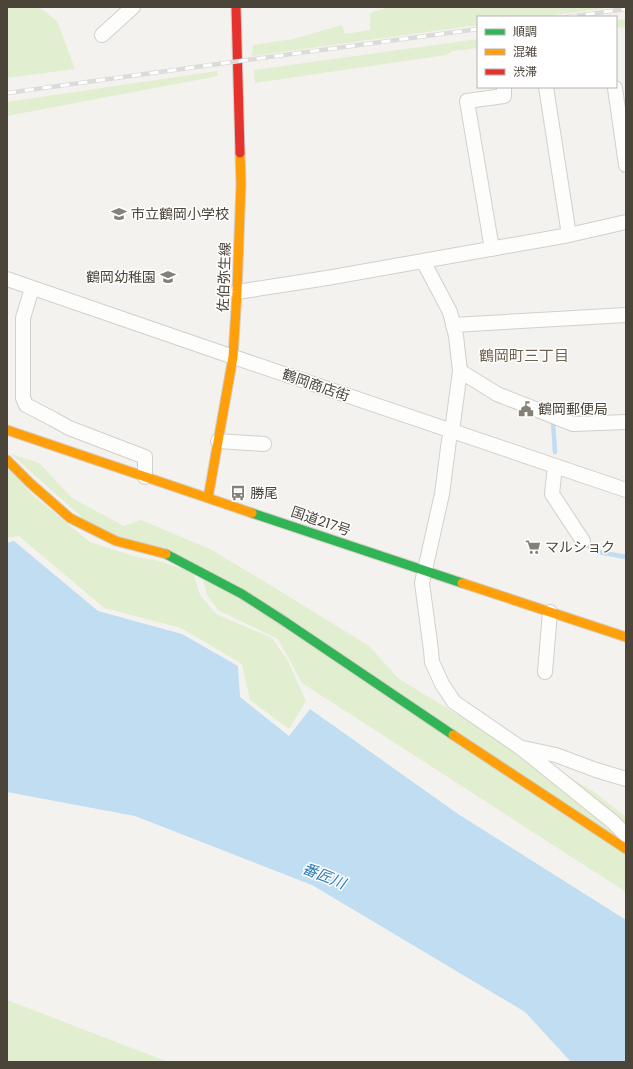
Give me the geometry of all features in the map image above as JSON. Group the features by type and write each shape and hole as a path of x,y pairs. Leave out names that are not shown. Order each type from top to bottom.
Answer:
{"main road":[{"name":"佐伯弥生線","path":"208,498 234,357 238,292 241,184 236,7"},
{"name":"国道217号","path":"7,430 626,637"},
{"path":"7,460 30,483 70,518 116,541 169,555 242,594 626,849"}],"street":[{"path":"102,35 133,7"},
{"path":"492,249 467,101 504,96 504,88"},
{"path":"546,88 569,235"},
{"path":"615,88 626,165"},
{"path":"238,292 492,249 569,235 626,222"},
{"path":"423,261 450,312 456,336 460,371 442,494 422,583 432,650 432,662 442,684 454,702 521,748 613,822 626,835"},
{"name":"鶴岡商店街","path":"7,279 626,490"},
{"path":"32,288 23,318 23,398 26,405 69,428 145,456 145,477"},
{"path":"453,325 626,315"},
{"path":"460,371 497,394 573,424 626,422"},
{"path":"218,441 264,444"},
{"path":"555,466 552,494 583,541"},
{"path":"545,672 550,612"},
{"path":"521,748 556,755 596,770 626,779"}],"green space":[{"path":"7,7 39,7 57,21 75,69 7,78"},
{"path":"389,7 613,7 547,16 477,16 477,25 252,56 253,45 293,39 342,25 345,34 370,30 370,13"},
{"path":"626,19 626,27 617,28 617,20"},
{"path":"477,39 477,48 452,51 446,55 255,83 254,70"},
{"path":"217,71 218,76 7,116 7,102"},
{"path":"11,454 39,463 72,498 124,526 141,520 210,549 369,646 399,679 460,716 593,791 626,817 626,892 302,683 278,639 218,610 207,595 202,577 85,520"},
{"path":"7,468 35,497 90,542 137,557 155,560 193,572 200,595 216,614 272,638 288,661 306,701 289,729 250,700 242,664 181,628 104,608 19,536 7,538"},
{"path":"7,1000 168,1062 7,1062"}],"water":[{"name":"番匠川","path":"14,541 98,611 182,634 238,666 240,697 289,736 310,709 458,814 626,920 626,1062 571,1062 525,1012 312,885 135,816 7,792 7,543"}],"waterway":[{"path":"553,422 555,452"},
{"path":"586,540 593,551 626,557"}],"railway":[{"path":"575,16 626,9"},
{"path":"7,93 477,29"}],"traffic: fast":[{"path":"252,513 462,583"},
{"path":"166,554 242,594 453,735"}],"traffic: slow":[{"path":"208,498 233,357 241,184 240,153"},
{"path":"7,430 252,513"},
{"path":"7,460 30,483 70,518 116,541 166,554"},
{"path":"462,583 626,637"},
{"path":"453,735 626,849"}],"traffic: jam":[{"path":"236,7 240,153"}],"place":[{"name":"市立鶴岡小学校","path":"119,214"},
{"name":"鶴岡幼稚園","path":"168,277"},
{"name":"鶴岡郵便局","path":"526,409"},
{"name":"勝尾","path":"238,493"},
{"name":"マルショク","path":"533,547"}],"district":[{"name":"鶴岡町三丁目","path":"524,356"}]}
